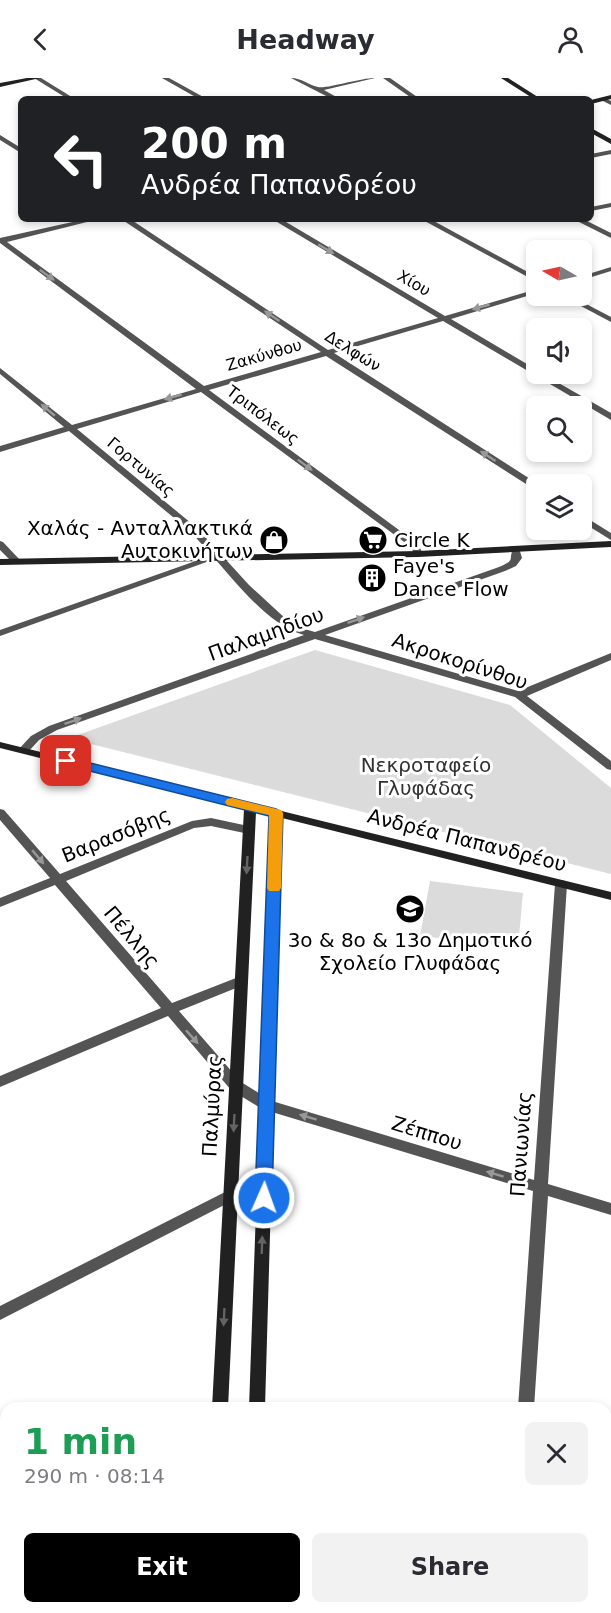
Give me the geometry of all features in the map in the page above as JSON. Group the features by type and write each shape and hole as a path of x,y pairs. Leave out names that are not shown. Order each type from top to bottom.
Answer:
{"main road":[{"path":"0,85 37,78"},
{"path":"504,78 533,96"},
{"path":"594,101 611,97"},
{"path":"594,132 611,142"},
{"path":"0,562 418,554 611,544"},
{"name":"Ανδρέα Παπανδρέου","path":"0,745 611,896"},
{"name":"Παλμύρας","path":"220,1402 250,807"},
{"path":"257,1402 276,813"}],"street":[{"path":"37,78 67,96"},
{"path":"165,78 198,96"},
{"path":"294,78 331,96"},
{"path":"318,90 372,78"},
{"path":"386,78 413,96"},
{"path":"603,99 611,104"},
{"path":"0,137 18,149"},
{"path":"594,155 611,152"},
{"path":"594,208 611,205"},
{"path":"0,241 82,222"},
{"name":"Δελφών","path":"129,222 526,481"},
{"name":"Χίου","path":"281,222 526,366"},
{"path":"430,222 526,274"},
{"path":"583,222 611,236"},
{"name":"Τριπόλεως","path":"0,241 415,546 418,554"},
{"path":"592,275 611,269"},
{"name":"Ζακύνθου","path":"0,448 526,294"},
{"path":"585,306 611,320"},
{"name":"Γορτυνίας","path":"0,370 194,530 214,559 283,622 297,630 314,635"},
{"name":"Χίου","path":"556,384 611,417"},
{"path":"592,525 611,537"},
{"path":"599,530 611,525"},
{"path":"0,544 17,562"},
{"name":"Παλαμηδίου","path":"24,750 35,738 53,728 502,569 513,564 517,558 516,550"},
{"path":"0,633 214,559"},
{"name":"Ακροκορίνθου","path":"314,635 519,695 611,767"},
{"path":"519,695 611,656"},
{"name":"Πέλλης","path":"0,813 236,1086"},
{"name":"Βαρασόβης","path":"0,903 192,825 211,822 249,830"},
{"name":"Πανιωνίας","path":"526,1402 561,884"},
{"path":"0,1082 241,981"},
{"name":"Ζέππου","path":"236,1086 267,1105 611,1209"},
{"path":"0,1313 231,1195"}],"green space":[{"name":"Νεκροταφείο Γλυφάδας","path":"315,650 510,705 611,788 611,874 75,740 75,736"},
{"path":"430,881 523,893 518,947 420,936"}],"slow traffic":[{"path":"232,802 276,813 274,888"}],"place":[{"name":"Χαλάς - Ανταλλακτικά Αυτοκινήτων","path":"274,540"},
{"name":"Circle K","path":"373,540"},
{"name":"Faye's Dance Flow","path":"372,578"},
{"name":"3ο & 8ο & 13ο Δημοτικό Σχολείο Γλυφάδας","path":"410,909"}],"route":[{"path":"66,761 276,813 264,1198"}]}
